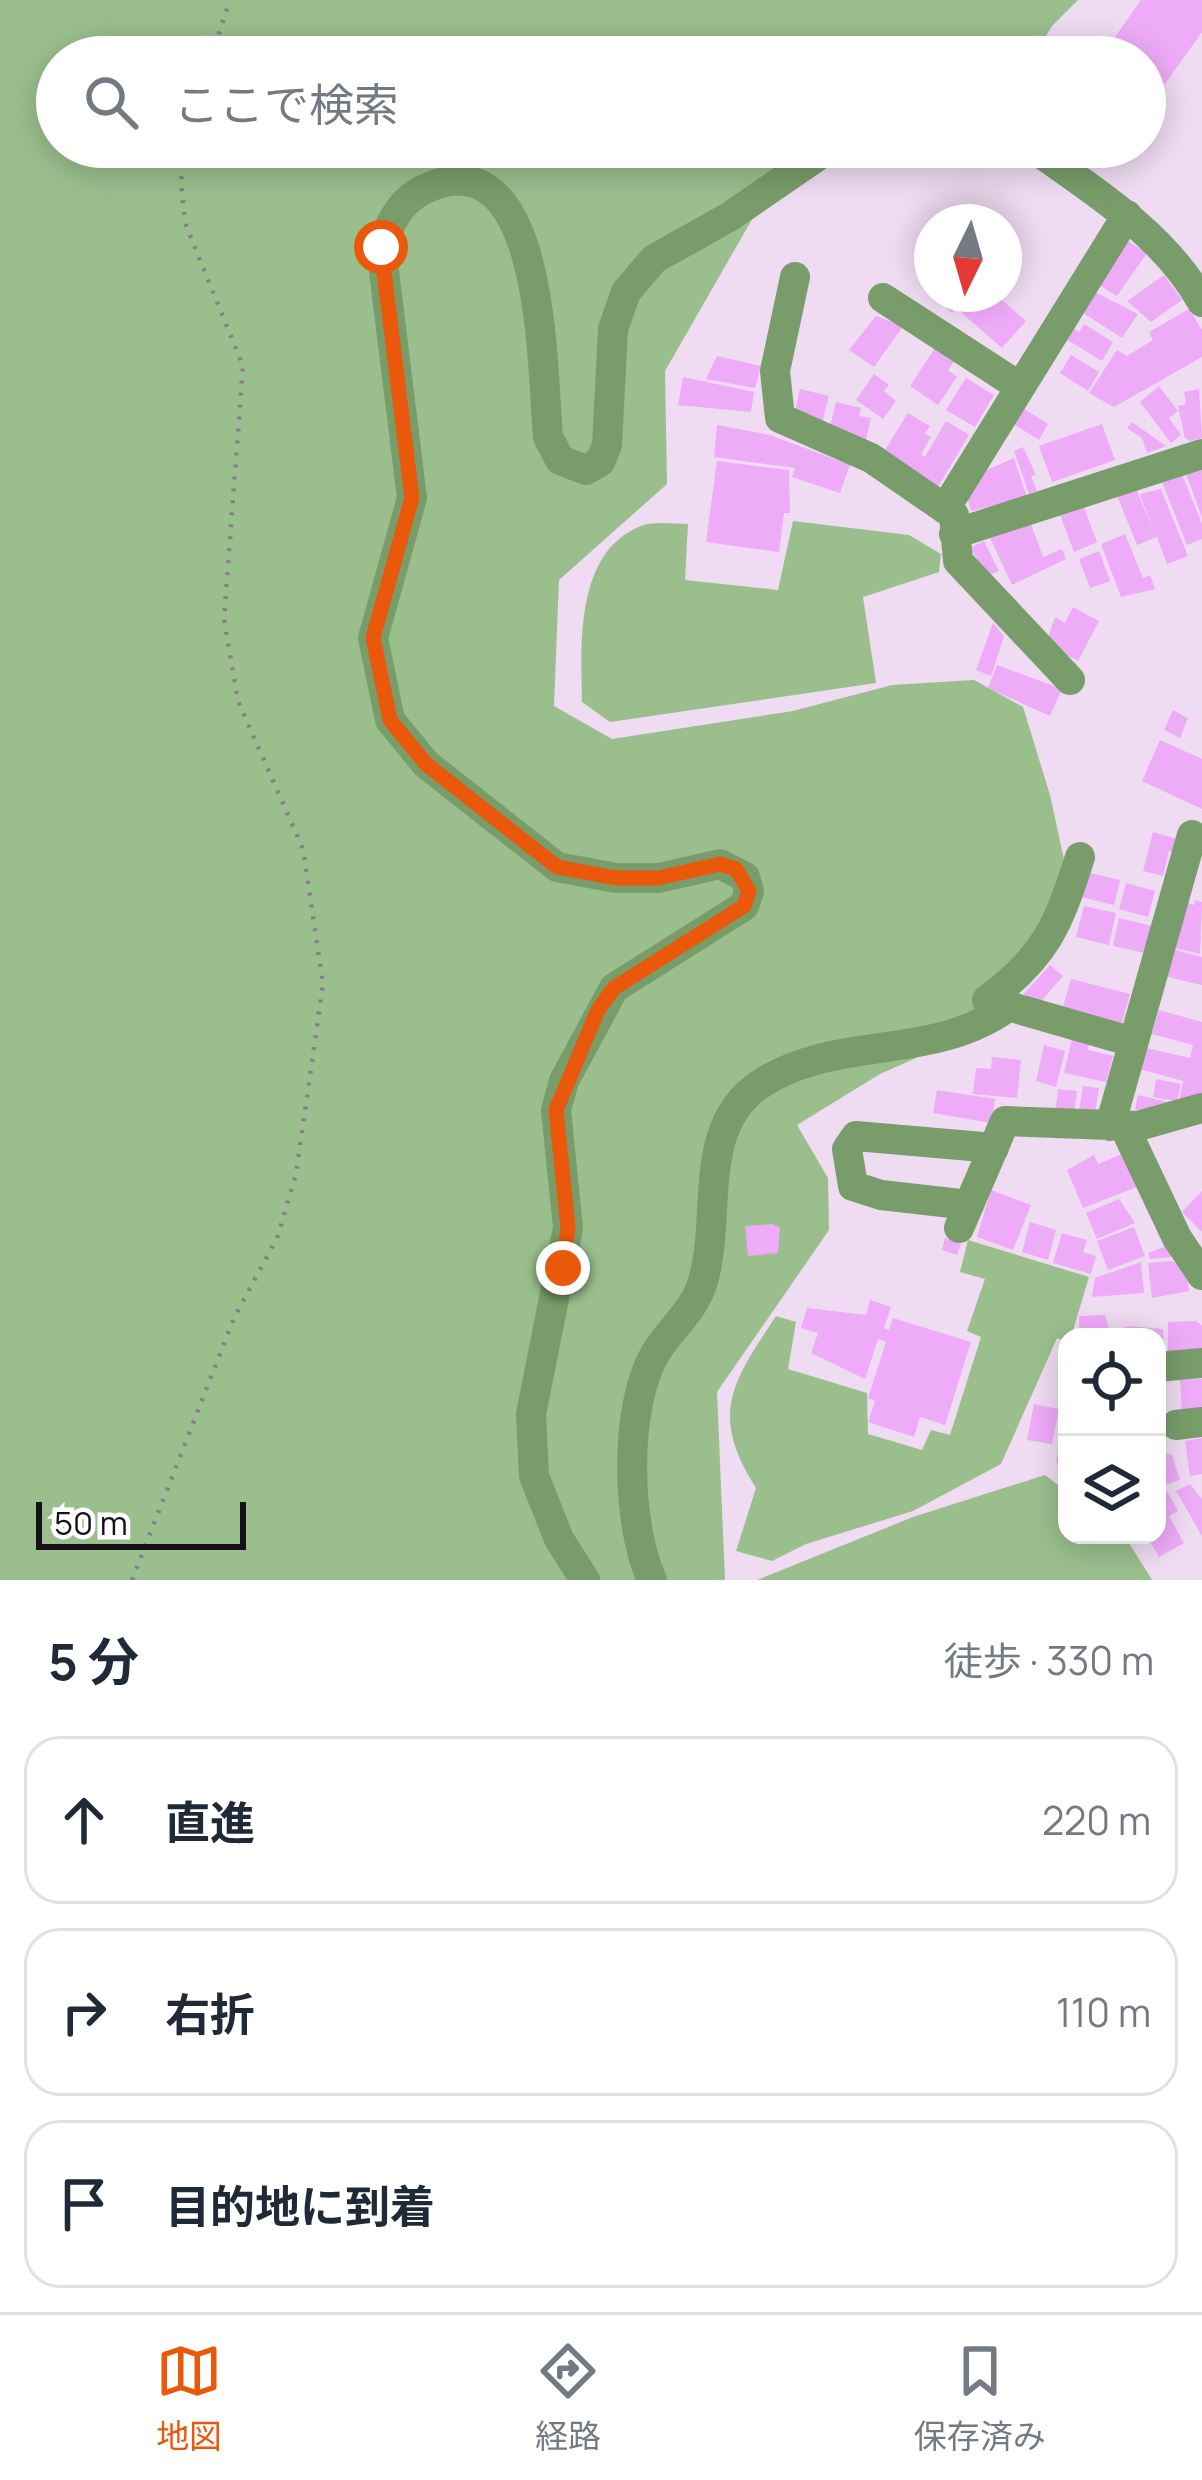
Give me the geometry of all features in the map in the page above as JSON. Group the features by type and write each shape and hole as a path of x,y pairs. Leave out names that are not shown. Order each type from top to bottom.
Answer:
{"street":[{"path":"586,1580 559,1539 534,1476 531,1414 568,1228 556,1110 581,1045 614,988 744,906 749,891 736,869 720,864 658,878 616,878 557,867 426,764 390,720 373,638 412,498 381,247 395,210 424,188 452,180 474,183 499,199 513,215 530,258 548,436 560,460 586,470 600,462 608,445 614,329 626,292 654,259 729,218 801,168"},
{"path":"1062,168 1126,215 1184,270 1202,302"},
{"path":"949,521 1020,387 1126,215"},
{"path":"795,277 776,371 780,418 854,455 871,458 949,521 958,561 1070,680"},
{"path":"883,298 1020,387"},
{"path":"949,521 1202,454"},
{"path":"1192,835 1190,888 1133,1042 1117,1126 1202,1275"},
{"path":"1080,856 1045,947 1030,968 987,1000 1133,1042"},
{"path":"652,1580 641,1550 632,1451 650,1365 691,1310 703,1282 718,1151 731,1112 757,1086 804,1065 945,1039 981,1027 1009,1006"},
{"path":"994,1148 856,1136 847,1149 854,1186 964,1216 994,1148 1005,1121 1117,1126 1202,1108"},
{"path":"1166,1366 1202,1363"}],"path":[{"path":"218,36 230,0"},
{"path":"132,1580 234,1318 277,1238 296,1174 323,984 304,849 238,701 224,619 243,366 185,224 183,168"}],"green space":[{"path":"0,0 1078,0 1046,36 36,36 36,168 817,168 758,209 665,371 667,484 559,580 554,706 612,739 793,711 892,685 974,680 1023,707 1050,795 1074,906 957,1040 880,1074 797,1125 828,1178 829,1230 717,1392 725,1580 0,1580"},
{"path":"793,521 909,535 941,554 939,572 863,597 876,683 610,722 582,702 586,602 604,556 619,539 646,524 688,524 685,580 778,590"},
{"path":"968,1240 1089,1277 1074,1328 1058,1328 1058,1338 1001,1464 913,1511 806,1544 772,1561 736,1551 756,1488 733,1439 732,1399 748,1361 776,1316 796,1322 788,1369 867,1393 868,1434 922,1450 931,1430 950,1435 981,1337 967,1331 985,1279 960,1272"},
{"path":"1045,1475 1058,1485 1058,1544 1130,1544 1152,1580 757,1580 913,1517"}],"building":[{"path":"1141,0 1202,0 1202,32 1166,83 1166,36 1116,36"},
{"path":"1123,238 1147,253 1117,296 1094,282"},
{"path":"1164,275 1182,300 1151,322 1127,301"},
{"path":"1093,291 1138,314 1122,338 1080,311"},
{"path":"1189,309 1202,330 1202,357 1114,407 1089,393 1117,350 1127,356 1153,340 1149,332"},
{"path":"961,312 1016,312 1026,321 1002,348"},
{"path":"876,316 903,326 874,367 849,350"},
{"path":"1084,324 1113,342 1102,361 1066,339 1073,328 1079,332"},
{"path":"935,348 955,360 948,370 957,377 938,405 910,386"},
{"path":"1071,355 1099,372 1088,391 1060,373"},
{"path":"717,356 761,366 755,388 706,379"},
{"path":"874,374 889,385 884,391 896,401 883,419 856,400"},
{"path":"683,377 754,392 751,412 678,405"},
{"path":"966,378 994,395 975,427 946,410"},
{"path":"1159,386 1178,411 1169,418 1181,435 1171,443 1140,402"},
{"path":"800,389 829,396 822,423 794,416"},
{"path":"1199,389 1202,438 1191,441 1185,438 1178,406 1186,404 1184,392"},
{"path":"836,402 861,408 859,416 871,418 866,440 829,431"},
{"path":"1015,403 1048,424 1039,440 1005,419"},
{"path":"908,413 930,426 925,434 931,437 921,454 925,457 946,421 969,435 936,490 885,450"},
{"path":"1132,422 1166,446 1147,453 1142,438 1127,428"},
{"path":"1102,424 1115,460 1052,482 1039,446"},
{"path":"717,425 770,435 850,465 840,493 792,477 795,468 714,457"},
{"path":"1023,447 1036,475 1031,476 1037,491 1029,494 1014,451"},
{"path":"1014,458 1027,497 971,511 965,490 973,476"},
{"path":"717,461 789,470 790,513 784,513 779,552 706,542"},
{"path":"1202,462 1202,517 1184,469"},
{"path":"1182,474 1202,524 1202,539 1187,545 1162,482"},
{"path":"1133,481 1153,530 1140,494 1161,489 1188,556 1167,564 1157,537 1137,545 1114,488"},
{"path":"1081,500 1097,542 1074,552 1058,509"},
{"path":"1029,519 1043,557 1062,549 1066,559 1012,585 990,538"},
{"path":"1125,534 1143,578 1150,575 1155,589 1121,597 1101,544"},
{"path":"984,541 999,571 988,575 970,548"},
{"path":"1099,551 1110,581 1090,588 1079,559"},
{"path":"1073,607 1099,621 1078,661 1046,644 1055,617 1065,623"},
{"path":"993,623 1004,636 991,676 976,670"},
{"path":"997,665 1062,689 1050,716 988,688"},
{"path":"1173,710 1188,718 1180,738 1164,730"},
{"path":"1160,740 1202,759 1202,809 1142,781"},
{"path":"1153,832 1184,841 1180,854 1169,851 1163,876 1143,871"},
{"path":"1086,872 1120,880 1114,905 1081,897"},
{"path":"1126,883 1155,891 1148,917 1119,909"},
{"path":"1195,900 1202,902 1200,954 1171,947 1182,901 1194,905"},
{"path":"1084,906 1116,913 1109,945 1076,937"},
{"path":"1119,918 1152,926 1145,953 1113,946"},
{"path":"1171,949 1202,957 1202,985 1164,976"},
{"path":"1050,965 1063,976 1038,1005 1024,994"},
{"path":"1071,979 1130,994 1120,1030 1061,1014"},
{"path":"1159,1010 1202,1022 1202,1096 1179,1101 1183,1081 1140,1069 1146,1048 1190,1058 1193,1045 1152,1034"},
{"path":"1072,1039 1089,1043 1088,1050 1113,1056 1106,1082 1064,1073"},
{"path":"1044,1045 1065,1051 1056,1087 1036,1081"},
{"path":"992,1057 1021,1060 1017,1098 973,1094 976,1068 991,1069"},
{"path":"1156,1079 1181,1084 1177,1101 1153,1097"},
{"path":"1083,1086 1099,1088 1094,1119 1078,1116"},
{"path":"1058,1089 1077,1091 1074,1115 1055,1113"},
{"path":"937,1090 995,1099 991,1123 933,1113"},
{"path":"1138,1095 1171,1103 1148,1113 1135,1109"},
{"path":"1124,1153 1137,1187 1083,1208 1067,1170 1094,1155 1098,1164"},
{"path":"991,1190 1031,1205 1013,1250 977,1237"},
{"path":"1202,1191 1202,1232 1182,1212"},
{"path":"1119,1199 1135,1223 1097,1239 1086,1213"},
{"path":"1030,1222 1056,1230 1048,1260 1022,1252"},
{"path":"745,1226 780,1228 778,1253 748,1256"},
{"path":"1134,1227 1145,1256 1108,1270 1097,1241"},
{"path":"1062,1233 1087,1240 1083,1252 1096,1256 1091,1274 1053,1263"},
{"path":"945,1238 961,1244 957,1255 942,1250"},
{"path":"1169,1245 1171,1257 1150,1259 1148,1253"},
{"path":"1173,1261 1187,1272 1189,1291 1152,1298 1148,1263"},
{"path":"1141,1262 1144,1293 1092,1297 1095,1278"},
{"path":"870,1300 891,1307 884,1328 889,1330 893,1318 971,1342 945,1425 920,1417 914,1437 868,1422 875,1401 868,1398 886,1342 878,1339 865,1379 811,1353 818,1333 801,1328 807,1308 866,1315"},
{"path":"1105,1315 1109,1328 1079,1328 1079,1316"},
{"path":"1196,1321 1202,1326 1202,1356 1168,1357 1168,1322"},
{"path":"1202,1379 1202,1410 1182,1412 1180,1380"},
{"path":"1034,1404 1058,1409 1052,1444 1027,1440"},
{"path":"1202,1438 1202,1474 1190,1476 1185,1441"},
{"path":"1166,1453 1172,1455 1180,1480 1166,1484"},
{"path":"1190,1484 1202,1499 1202,1536 1176,1491"},
{"path":"1166,1491 1178,1511 1169,1516 1184,1543 1159,1557 1151,1544 1166,1544"}],"route":[{"path":"381,247 412,498 373,638 390,720 426,764 557,867 616,878 658,878 720,864 745,877 749,891 744,906 614,988 598,1010 556,1110 568,1228 563,1268"}]}
